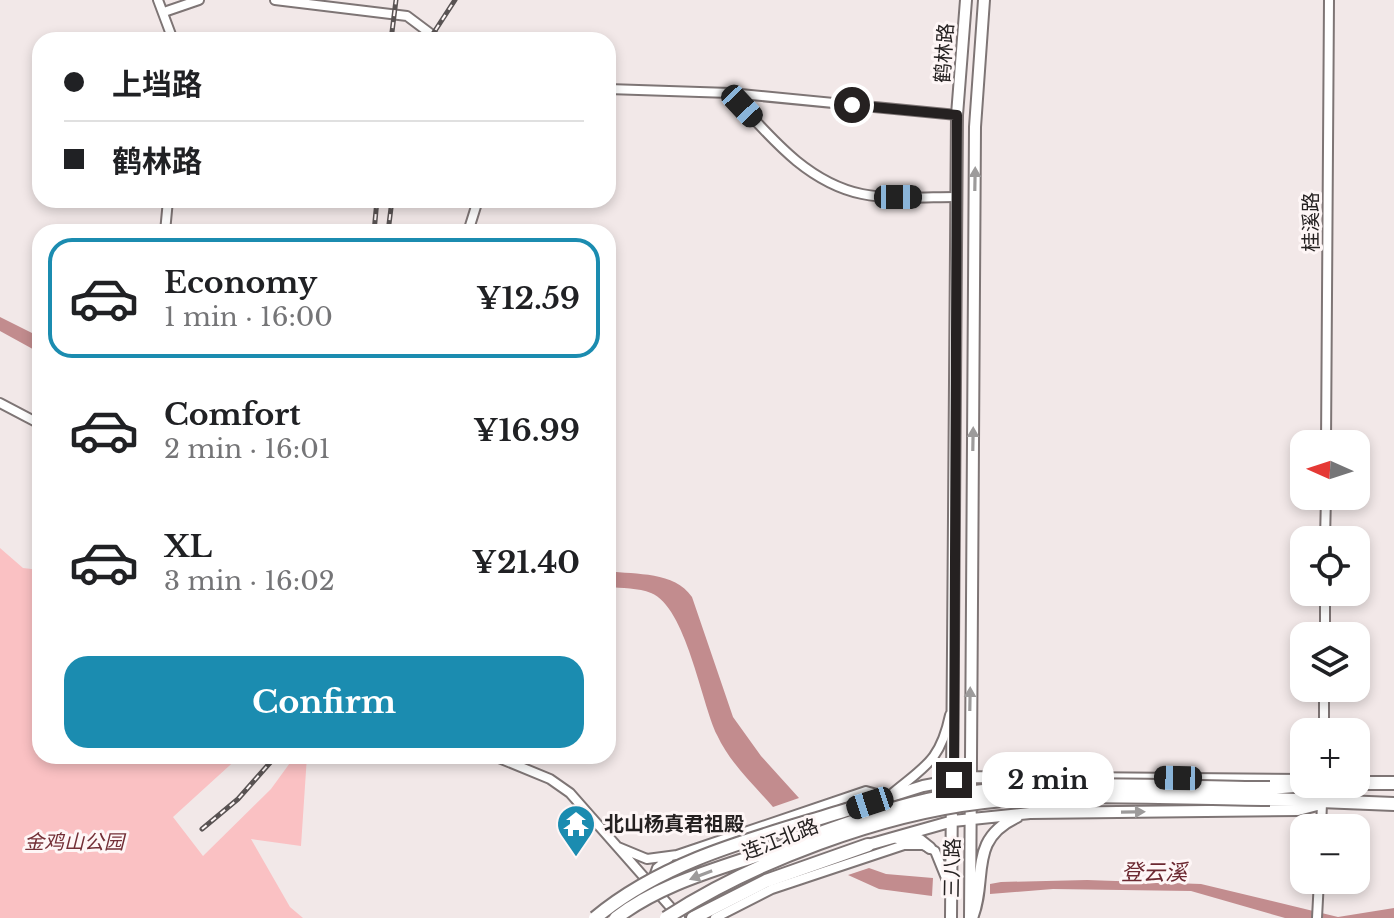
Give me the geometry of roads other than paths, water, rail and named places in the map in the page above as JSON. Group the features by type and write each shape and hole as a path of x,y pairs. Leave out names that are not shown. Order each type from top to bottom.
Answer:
{"highway":[{"path":"1370,783 1394,783"},
{"name":"连江北路","path":"616,918 650,896 720,867 889,810 948,796 1017,789 1270,793 1322,803 1394,804"},
{"name":"连江北路","path":"666,918 727,882 781,858 892,820 949,807 1017,799 1270,793 1290,789"},
{"path":"595,918 642,885 690,861 853,808"},
{"path":"693,918 734,894 868,845"}],"main road":[{"name":"鹤林路","path":"954,780 957,115 966,0"},
{"name":"三八路","path":"971,918 975,127 984,0"},
{"path":"853,808 971,777 1290,780"},
{"name":"三八路","path":"951,918 954,780"},
{"path":"868,845 971,818 1030,813 1298,810 1322,803"},
{"path":"971,918 978,903 980,859 984,848 1004,825 1030,813"},
{"path":"883,840 906,837 920,840 930,848"}],"street":[{"path":"158,0 170,32"},
{"path":"164,12 199,0"},
{"path":"275,0 407,16 428,32"},
{"name":"桂溪路","path":"1326,430 1329,0"},
{"path":"616,89 730,93 957,115"},
{"path":"730,93 802,165 835,186 879,196 956,197"},
{"path":"0,403 32,420"},
{"path":"618,847 647,859 677,855 866,791 888,797 923,770 939,752 954,694"},
{"path":"512,764 564,788 680,918"},
{"path":"1322,803 1322,814"},
{"path":"715,918 772,889 911,844 930,848 943,865 951,902"},
{"path":"651,886 657,868 677,855"},
{"path":"1317,918 1318,894"}],"railway":[{"path":"392,32 396,0"},
{"path":"434,32 455,0"},
{"path":"375,224 376,208"},
{"path":"389,224 391,208"},
{"path":"202,829 238,799 269,764"}],"place":[{"name":"北山杨真君祖殿","path":"576,858"}],"park label":[{"name":"金鸡山公园","path":"74,842"}],"water label":[{"name":"登云溪","path":"1154,872"}]}
